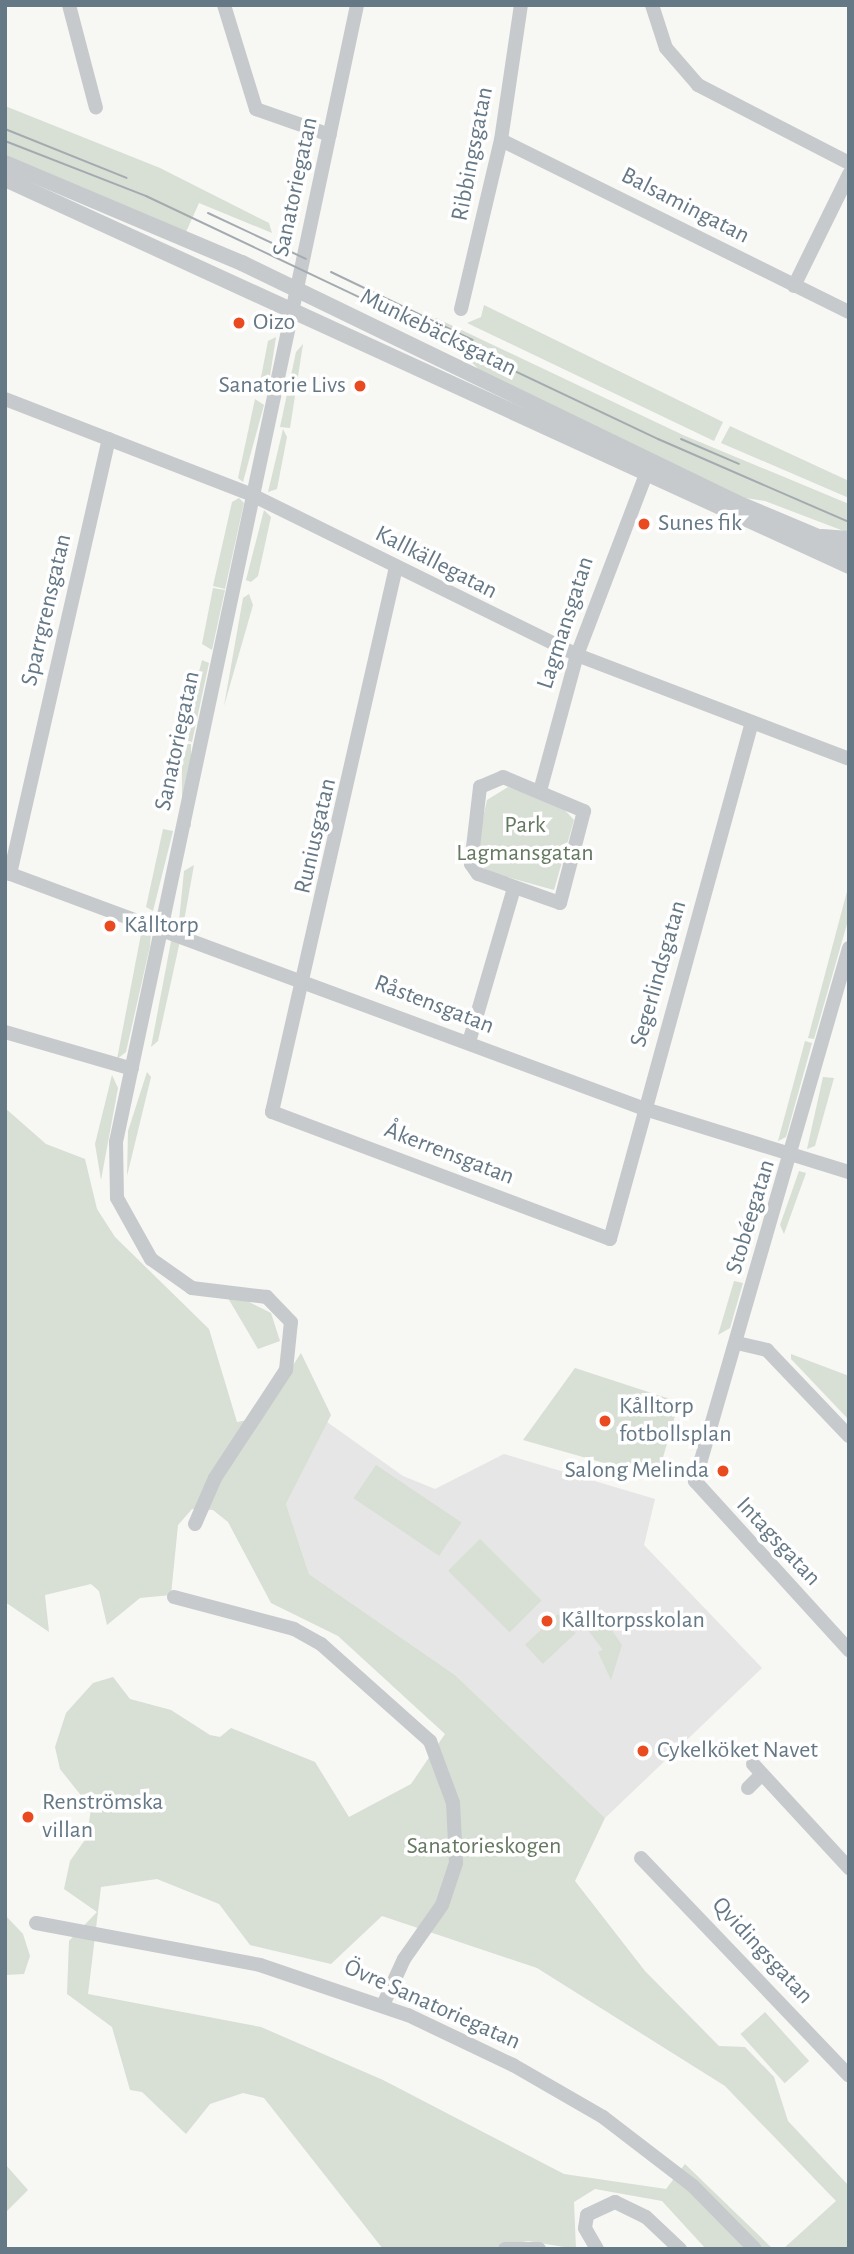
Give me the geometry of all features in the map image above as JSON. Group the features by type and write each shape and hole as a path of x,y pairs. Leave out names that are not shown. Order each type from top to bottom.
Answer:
{"street":[{"path":"69,5 96,108"},
{"path":"224,5 256,109 330,135"},
{"name":"Sanatoriegatan","path":"195,1524 215,1478 279,1381 293,1335 279,1306 246,1290 208,1291 168,1276 128,1227 113,1178 132,1069 357,5"},
{"name":"Ribbingsgatan","path":"461,309 501,140 521,5"},
{"path":"652,5 666,48 709,94 849,163"},
{"name":"Balsamingatan","path":"501,140 849,312"},
{"name":"Munkebäcksgatan","path":"5,163 298,290 805,532 849,550"},
{"path":"794,286 849,174"},
{"name":"Munkebäcksgatan","path":"5,179 849,566"},
{"name":"Kallkällegatan","path":"5,399 252,495 577,654 849,759"},
{"name":"Sparrgrensgatan","path":"8,873 109,439"},
{"name":"Lagmansgatan","path":"541,791 577,654 646,474"},
{"path":"805,532 849,538"},
{"name":"Runiusgatan","path":"272,1112 305,980 396,567"},
{"name":"Segerlindsgatan","path":"610,1239 752,722"},
{"path":"503,778 575,804 586,820 560,902 514,888 478,874 471,864 480,787 503,778"},
{"name":"Råstensgatan","path":"8,873 305,980 645,1109 792,1157 849,1172"},
{"path":"469,1042 514,888"},
{"name":"Stobéegatan","path":"703,1495 696,1471 792,1157 849,948"},
{"path":"5,1031 132,1069"},
{"name":"Åkerrensgatan","path":"272,1112 610,1239"},
{"path":"737,1343 767,1350 849,1436"},
{"name":"Intagsgatan","path":"703,1495 849,1650"},
{"path":"174,1597 285,1626 321,1644 430,1741 453,1804 456,1863 442,1905 404,1959 383,2004"},
{"path":"748,1788 757,1770 849,1868"},
{"name":"Qvidingsgatan","path":"641,1858 849,2076"},
{"name":"Övre Sanatoriegatan","path":"36,1923 260,1965 383,2004 513,2064 603,2117 674,2170 755,2249"},
{"path":"597,2249 585,2228 587,2215 615,2202 646,2217 680,2249"},
{"path":"505,2249 539,2249"}],"shaded area":[{"name":"Kålltorpsskolan","path":"327,1422 403,1476 435,1489 504,1454 655,1499 644,1545 762,1668 605,1818 455,1675 309,1574 286,1504"}],"green space":[{"path":"5,106 160,168 269,223 272,233 199,203 186,232 5,157"},
{"path":"484,305 723,422 714,441 467,323 481,317"},
{"path":"436,318 683,435 849,504 849,533 765,501 738,497 486,377 462,352 427,334"},
{"path":"276,337 268,389 258,393 268,341"},
{"path":"303,344 290,428 280,427 296,352"},
{"path":"255,399 264,405 243,482 238,478"},
{"path":"730,426 849,481 849,498 721,443"},
{"path":"283,429 287,437 277,489 268,492"},
{"path":"239,498 244,503 225,589 213,586 232,502"},
{"path":"264,510 271,517 258,576 251,582 246,580"},
{"path":"213,588 225,590 212,650 202,644"},
{"path":"249,594 253,605 224,706 243,598"},
{"path":"202,660 209,663 192,742 182,739"},
{"path":"182,744 191,744 191,827 182,827"},
{"name":"Park Lagmansgatan","path":"508,787 561,806 574,820 554,890 486,871 475,854 487,800"},
{"path":"163,829 173,831 153,911 146,907"},
{"path":"194,865 184,921 179,921 184,871"},
{"path":"849,884 849,917 814,1039 808,1038"},
{"path":"142,929 151,933 150,946 126,1052 117,1059"},
{"path":"172,936 180,941 158,1041 151,1047"},
{"path":"805,1041 812,1043 786,1137 778,1141"},
{"path":"147,1072 151,1077 127,1176 128,1131"},
{"path":"112,1075 118,1088 101,1180 95,1144"},
{"path":"823,1077 834,1078 815,1146 807,1149"},
{"name":"Sanatorieskogen","path":"5,1108 46,1144 85,1159 97,1209 115,1237 209,1329 237,1422 258,1418 301,1353 331,1415 286,1504 309,1574 455,1675 605,1818 575,1881 645,1971 719,2046 745,2047 774,2077 788,2121 849,2186 849,2249 783,2249 836,2201 725,2086 537,1968 382,1916 331,1964 250,1945 219,1904 157,1879 101,1887 88,1994 261,2027 383,2080 564,2174 666,2189 685,2164 773,2249 706,2249 662,2201 595,2189 574,2202 576,2249 528,2241 487,2249 383,2249 264,2098 243,2093 210,2104 186,2134 142,2092 130,2090 112,2027 67,1994 69,1941 97,1912 64,1889 70,1861 87,1837 91,1808 60,1769 55,1747 66,1713 93,1683 113,1677 130,1699 171,1710 210,1735 220,1737 231,1728 315,1762 349,1817 411,1784 445,1734 338,1636 271,1603 228,1522 213,1510 192,1509 178,1525 171,1595 140,1598 107,1625 99,1591 91,1584 45,1595 49,1632 5,1602"},
{"path":"799,1171 806,1173 784,1234 780,1225"},
{"path":"734,1281 743,1283 730,1328 718,1335"},
{"path":"228,1298 241,1298 271,1313 280,1341 258,1349"},
{"path":"791,1354 849,1376 849,1420 791,1359"},
{"name":"Kålltorp fotbollsplan","path":"575,1368 679,1402 657,1478 523,1440"},
{"path":"376,1465 461,1523 439,1556 354,1498"},
{"path":"480,1539 542,1601 510,1632 448,1571"},
{"path":"558,1614 576,1633 543,1664 525,1645"},
{"path":"606,1622 622,1645 611,1680 598,1652 603,1650 587,1629"},
{"path":"5,1915 23,1934 30,1956 24,1974 5,1975"},
{"path":"765,2012 809,2061 785,2083 740,2034"},
{"path":"5,2164 28,2190 6,2212 5,2212"}],"tram line":[{"path":"5,129 127,178"},
{"path":"5,141 146,196 658,439 849,522"},
{"path":"208,213 306,259"},
{"path":"331,272 473,340"},
{"path":"681,439 739,464"}],"place":[{"name":"Oizo","path":"239,323"},
{"name":"Sanatorie Livs","path":"360,386"},
{"name":"Sunes fik","path":"644,524"},
{"name":"Kålltorp","path":"110,926"},
{"name":"Kålltorp fotbollsplan","path":"605,1421"},
{"name":"Salong Melinda","path":"723,1471"},
{"name":"Kålltorpsskolan","path":"547,1621"},
{"name":"Cykelköket Navet","path":"643,1751"},
{"name":"Renströmska villan","path":"28,1817"}]}
